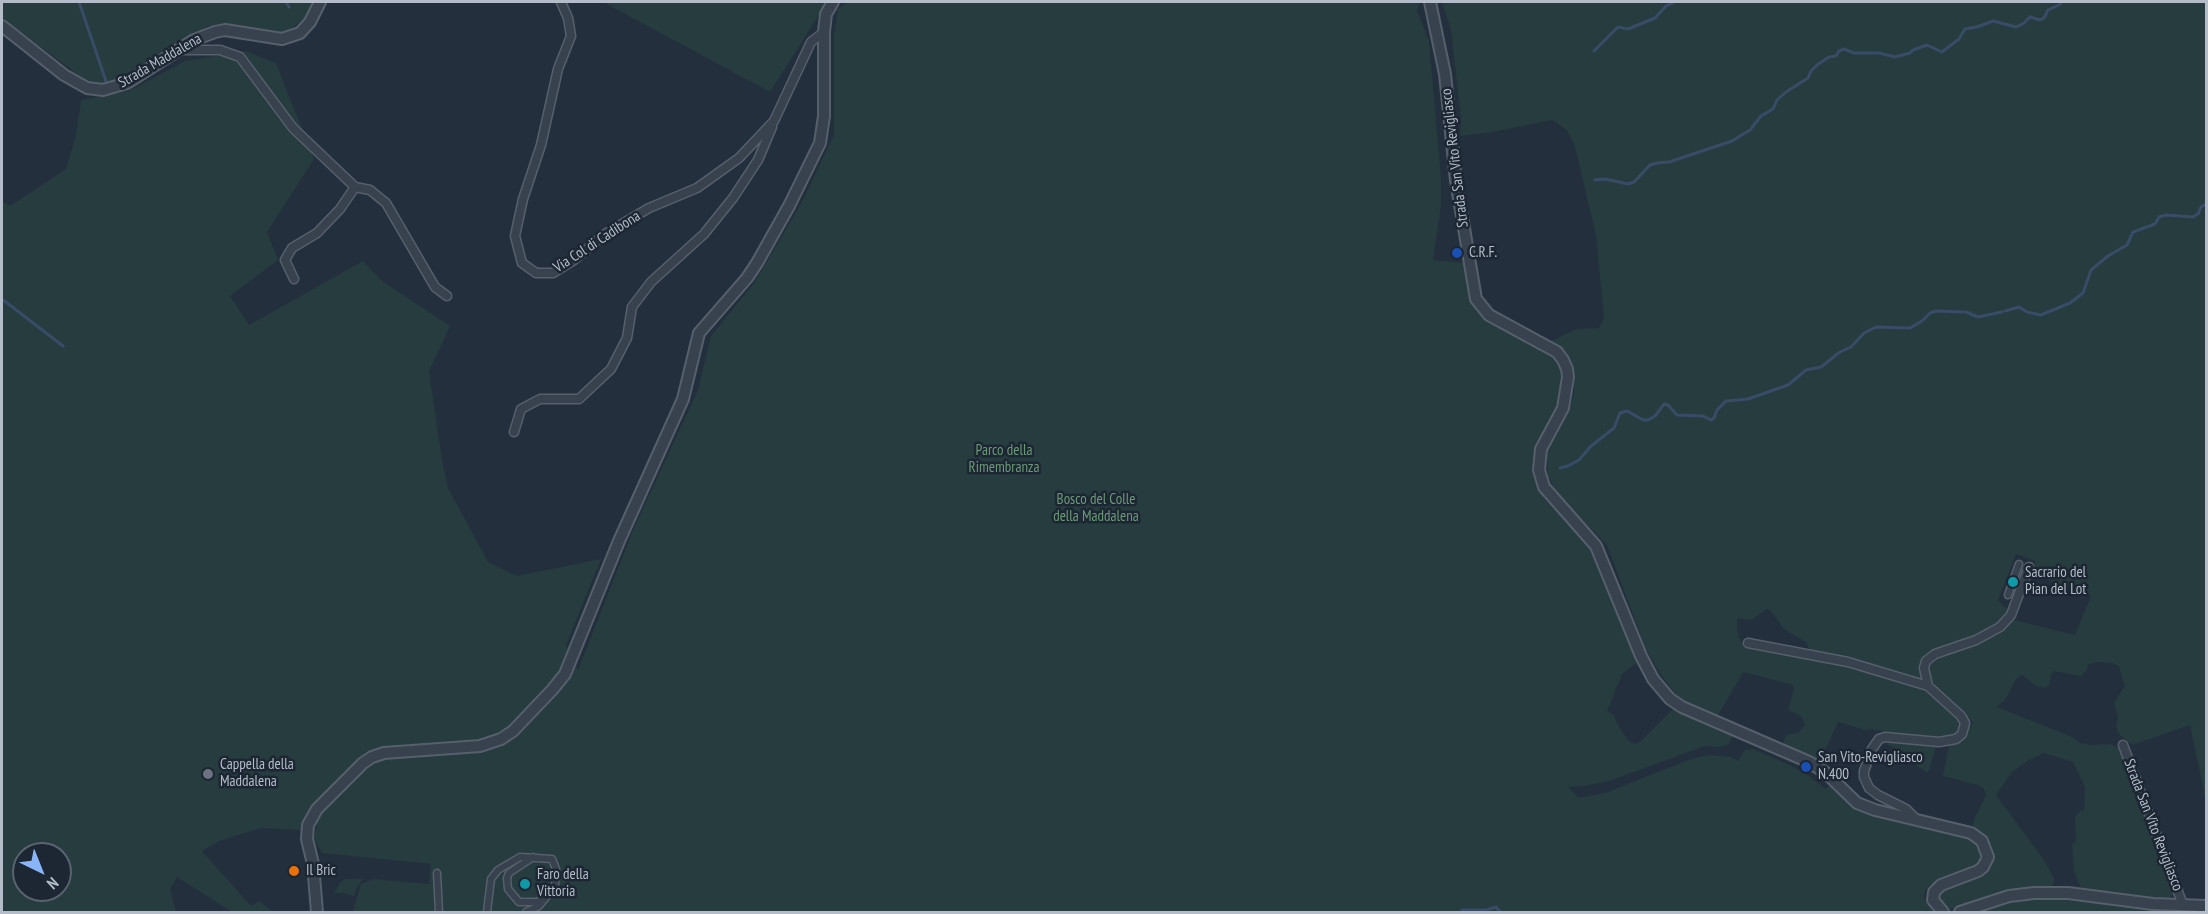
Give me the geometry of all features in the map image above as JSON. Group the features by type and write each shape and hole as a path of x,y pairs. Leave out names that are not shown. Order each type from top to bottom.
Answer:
{"street":[{"name":"Strada Maddalena","path":"2,26 64,75 95,90 120,86 204,35 225,30 282,39 300,33 310,22 320,2"},
{"name":"Via Col di Cadibona","path":"561,2 568,18 571,36 558,69 541,145 523,200 515,236 522,263 536,273 553,273 574,260 605,234 649,208 697,188 739,158 774,121"},
{"path":"317,912 313,864 307,838 308,825 317,809 363,763 384,753 480,746 501,739 513,731 565,674 615,550 679,408 699,333 747,278 757,263 789,206 820,143 824,116 824,32 826,14 832,2"},
{"name":"Strada San Vito Revigliasco","path":"1430,2 1445,74 1456,181 1476,300 1489,315 1548,347 1563,360 1568,377 1563,408 1541,449 1540,479 1550,495 1596,546 1634,640 1653,679 1670,699 1682,708 1809,762 1826,773 1857,803 1875,810 1971,833 1982,841 1988,851 1987,862 1978,871 1941,885 1934,892 1933,900 1943,912"},
{"name":"Via Col di Cadibona","path":"514,432 521,409 540,399 579,399 611,369 627,338 632,307 651,282 704,234 733,198 758,160 811,42 824,32"},
{"path":"179,50 220,50 240,57 293,128 355,187 370,190 386,203 435,287 447,296"},
{"path":"294,279 285,260 292,248 318,233 340,209 355,187"},
{"path":"2008,595 2019,564"},
{"path":"1928,686 1924,668 1930,657 1993,633 2011,615 2029,567"},
{"name":"Strada San Vito Revigliasco","path":"1748,643 1848,662 1928,686 1961,716 1965,723 1962,734 1950,742 1885,737 1879,739 1872,749 1864,771 1869,788 1878,795 1906,808 1918,820"},
{"name":"Strada San Vito Revigliasco","path":"2123,745 2183,905"},
{"path":"487,912 488,895 494,874 520,857 548,858 555,863 557,879 553,890 539,906 526,912"},
{"path":"533,857 509,873 508,889 519,902 537,902 546,898"},
{"path":"437,873 439,912"},
{"name":"Strada San Vito Revigliasco","path":"1960,912 2008,896 2027,893 2068,893 2153,904 2206,906"}],"green space":[{"path":"2,2 313,2 308,16 286,32 267,34 208,26 118,83 89,83 2,18"},
{"path":"603,2 827,2 770,92"},
{"name":"Bosco del Colle della Maddalena","path":"847,2 1420,2 1417,11 1429,41 1441,178 1441,206 1433,260 1463,263 1473,302 1478,312 1489,321 1552,357 1562,373 1561,395 1555,414 1536,449 1533,477 1544,499 1584,538 1595,556 1639,661 1622,674 1607,711 1614,715 1629,741 1635,744 1640,742 1674,708 1732,733 1728,745 1705,746 1609,781 1568,787 1579,798 1605,793 1688,760 1708,755 1731,757 1738,761 1745,750 1753,749 1792,766 1825,789 1830,785 1845,797 1907,822 1975,840 1981,846 1981,861 1975,867 1940,879 1925,890 1924,898 1933,912 353,912 361,884 373,879 429,884 431,864 322,853 314,839 317,825 300,830 261,828 219,841 202,851 251,906 259,901 273,912 232,912 177,877 170,889 176,912 2,912 2,201 10,206 66,169 76,135 81,100 129,91 185,61 246,51 276,63 314,159 267,232 278,260 230,296 249,325 363,261 382,281 450,326 429,371 442,460 448,488 488,562 517,576 601,559 566,645 578,670 634,528 698,390 711,336 755,282 803,200 834,135 834,35 838,9"},
{"path":"1442,2 2206,2 2206,802 2190,725 2132,745 2118,733 2116,726 2118,718 2114,703 2125,686 2119,666 2096,662 2088,665 2087,670 2081,676 2054,671 2049,685 2045,688 2036,686 2022,675 2016,679 2005,700 1997,707 2070,736 2080,743 2111,744 2121,749 2174,893 2168,900 2087,891 2080,886 2074,872 2072,845 2076,841 2075,818 2077,813 2084,810 2085,787 2073,762 2044,753 2012,772 1996,795 2044,860 2054,878 2054,883 2049,888 2024,888 2008,891 1951,909 1940,902 1940,896 1945,889 1977,876 1989,868 1994,858 1992,845 1983,835 1972,831 1975,817 1986,796 1984,789 1978,785 1943,776 1949,746 1962,740 1973,722 1932,684 1928,670 1930,664 1936,659 1995,636 2014,620 2075,635 2091,596 2032,574 2035,561 2016,554 1998,600 2008,610 2006,616 1991,629 1926,654 1919,666 1922,679 1920,681 1810,651 1806,642 1785,630 1770,610 1766,609 1752,620 1737,618 1737,630 1741,642 1748,646 1857,666 1923,688 1958,719 1958,729 1955,735 1948,738 1939,739 1865,730 1838,722 1827,747 1816,761 1783,745 1786,735 1798,733 1805,725 1801,716 1788,710 1794,689 1790,684 1743,672 1717,717 1677,696 1646,649 1607,545 1571,508 1554,488 1548,476 1547,452 1571,406 1574,390 1573,366 1565,352 1551,341 1577,329 1599,328 1604,318 1596,235 1575,147 1567,130 1552,120 1460,136 1461,119 1451,30"},
{"path":"1887,741 1936,747 1928,773 1915,765 1917,759 1915,757 1888,745"},
{"path":"345,879 363,879 354,896 334,893"},
{"path":"2065,897 2206,909 2206,912 1975,912 2015,899"}],"waterway":[{"path":"79,2 106,81"},
{"path":"286,2 289,7"},
{"path":"1594,51 1618,27 1628,29 1655,18 1666,6 1674,2"},
{"path":"1595,180 1605,179 1628,184 1634,182 1650,165 1669,162 1732,141 1750,130 1761,116 1773,109 1777,100 1808,78 1817,65 1829,57 1836,56 1844,49 1854,53 1879,53 1895,57 1927,45 1942,52 1959,39 1965,29 1993,21 2016,27 2030,17 2040,20 2044,18 2048,10 2062,2"},
{"path":"2005,311 2019,307 2027,312 2041,315 2070,303 2083,293 2091,270 2108,256 2127,245 2133,232 2155,224 2159,217 2166,215 2193,217 2206,204"},
{"path":"2,299 63,346"},
{"path":"1560,468 1579,460 1590,447 1614,428 1620,413 1627,411 1643,420 1648,420 1655,416 1664,404 1668,405 1677,415 1703,416 1711,420 1726,401 1748,399 1788,385 1806,370 1821,367 1840,352 1851,347 1864,333 1876,327 1910,328 1936,311 1966,312 1978,317 2002,312"},
{"path":"1462,910 1486,910 1496,907 1500,912"}],"place":[{"name":"C.R.F.","path":"1457,253"},
{"name":"Sacrario del Pian del Lot","path":"2013,582"},
{"name":"San Vito-Revigliasco N.400","path":"1806,767"},
{"name":"Cappella della Maddalena","path":"208,774"},
{"name":"Il Bric","path":"294,871"},
{"name":"Faro della Vittoria","path":"525,884"}],"park label":[{"name":"Parco della Rimembranza","path":"1004,460"}]}
